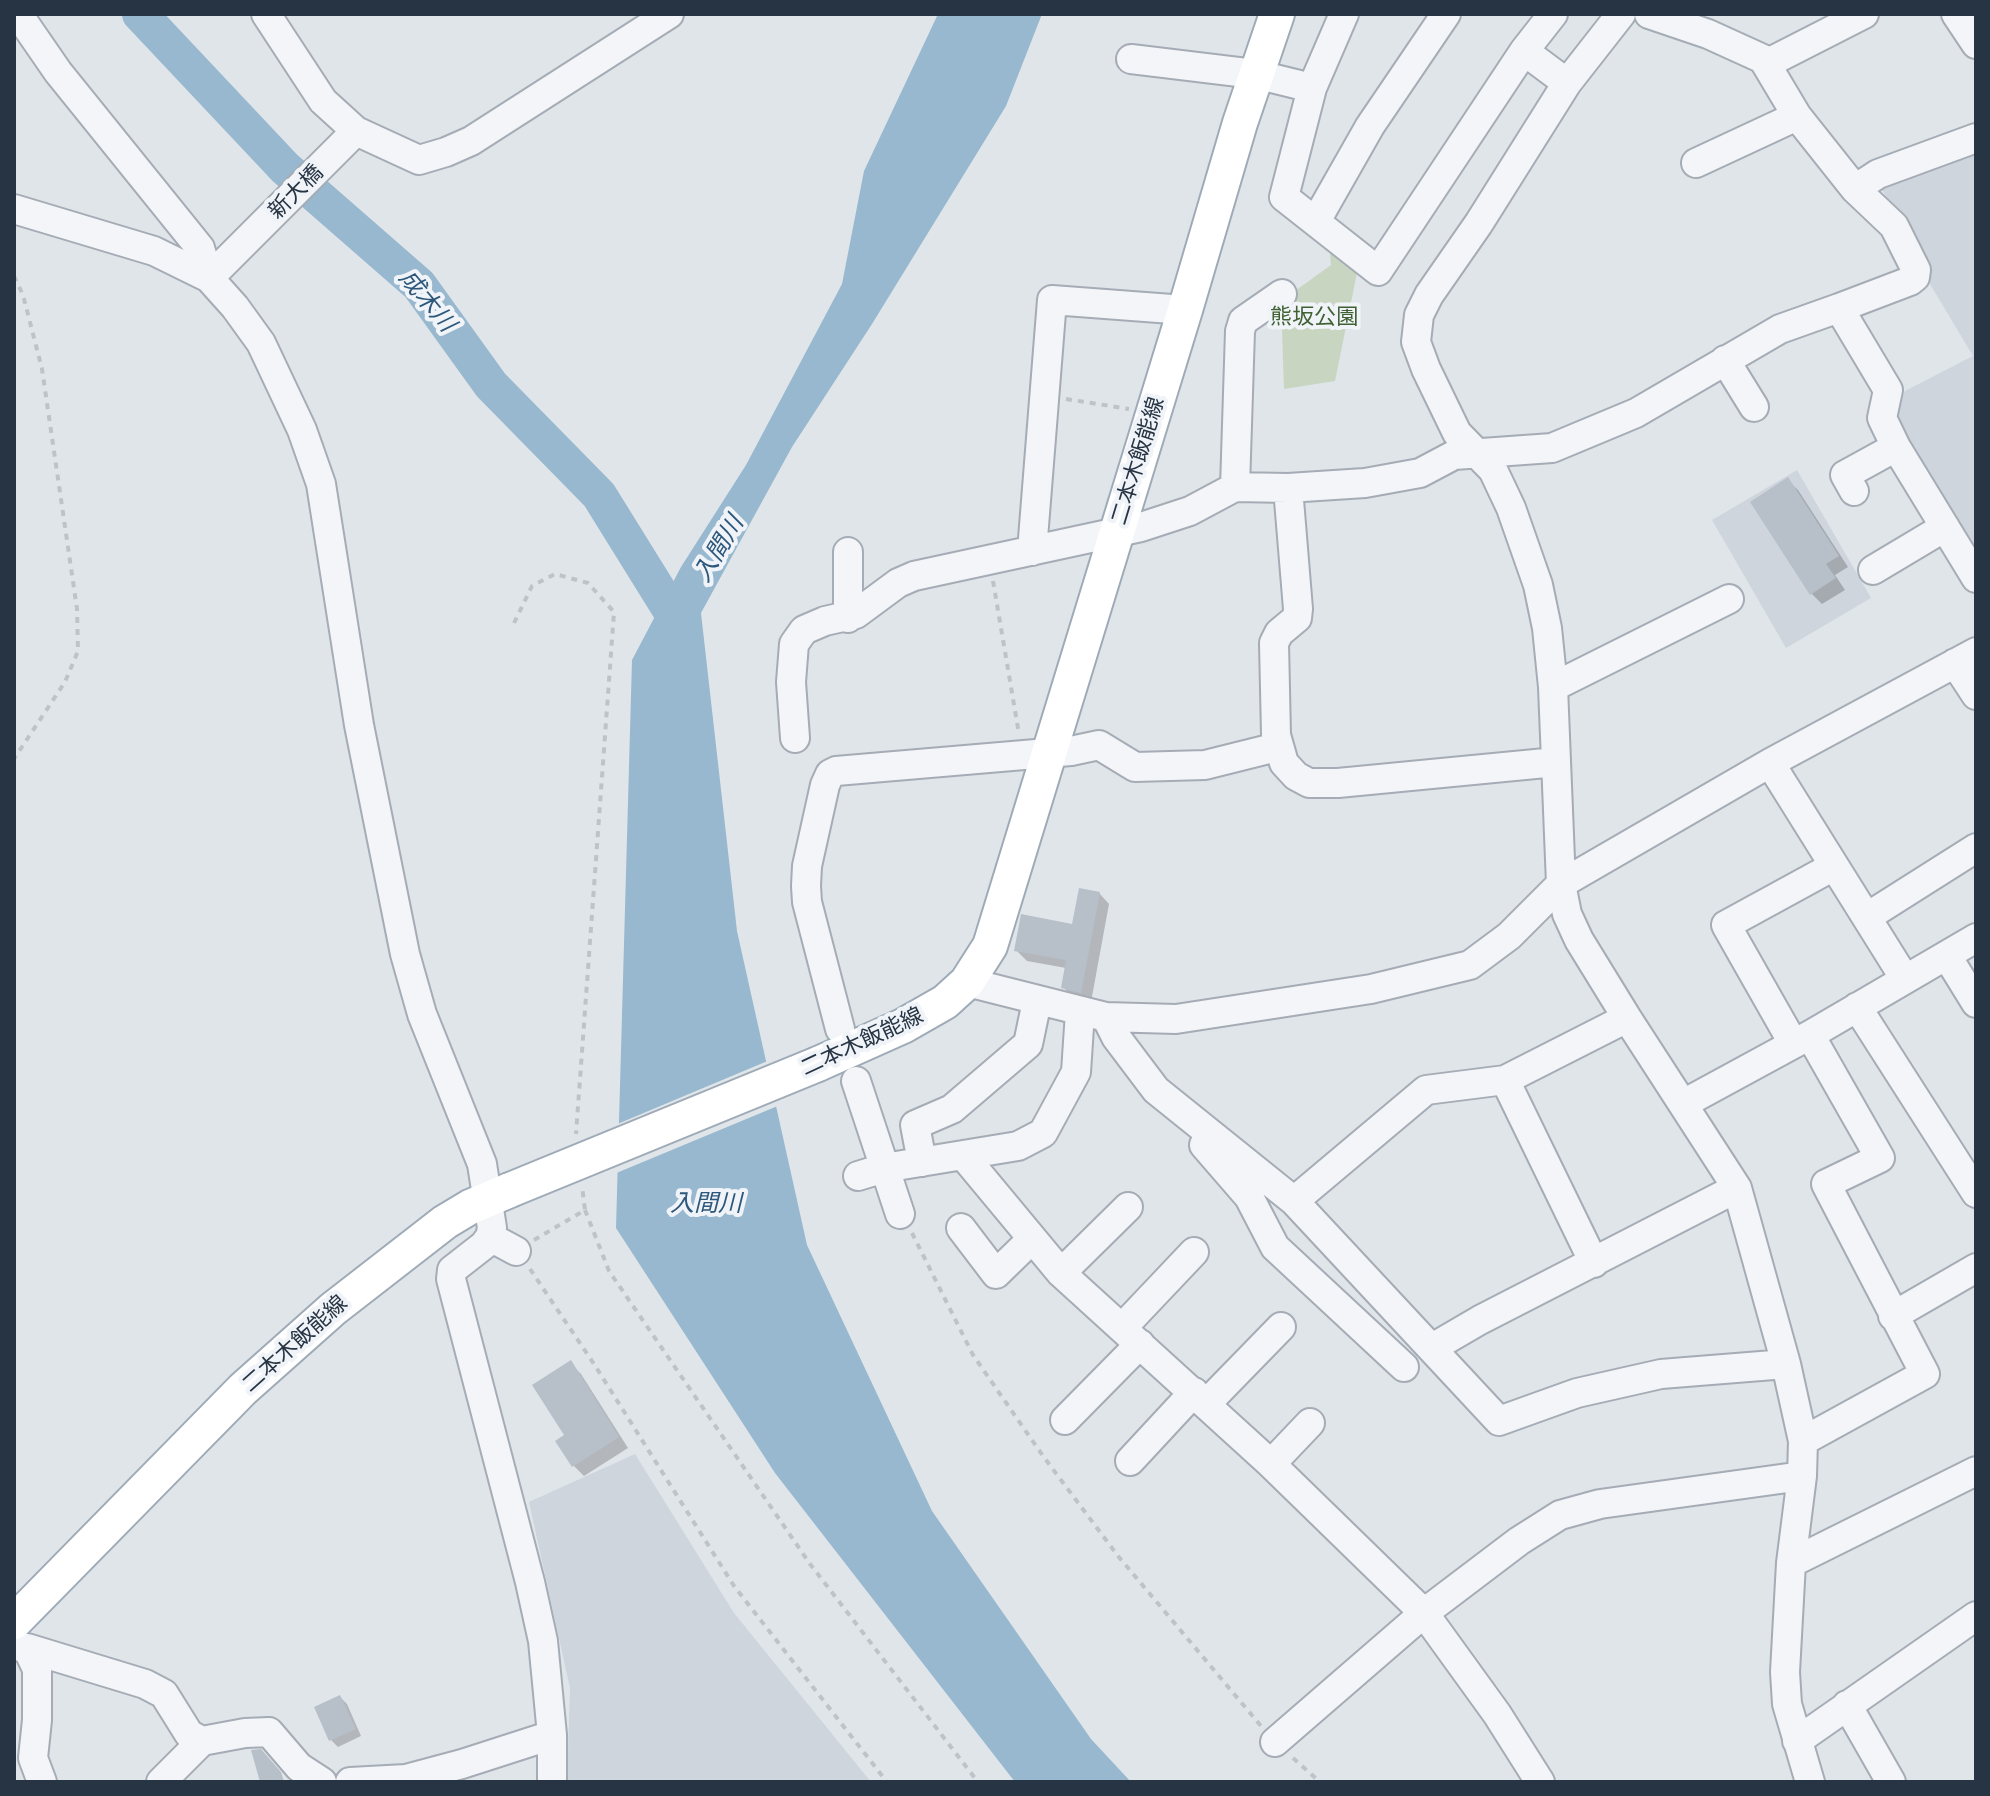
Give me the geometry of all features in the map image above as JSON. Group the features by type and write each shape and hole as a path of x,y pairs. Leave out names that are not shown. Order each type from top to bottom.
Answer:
{"main road":[{"name":"二本木飯能線","path":"18,1639 223,1409 291,1345 417,1241 470,1207 818,1064 922,1016 945,1002 967,982 990,946 1004,907 1036,754 1116,532 1255,74 1277,14"}],"street":[{"path":"18,14 58,72 200,248 209,278"},
{"path":"266,14 323,101 356,131 419,160 471,141 669,14"},
{"path":"1344,14 1312,88 1284,197 1378,271 1524,51 1553,14"},
{"path":"1316,221 1370,126 1446,14"},
{"path":"1621,14 1567,83 1479,223 1429,295 1419,315 1416,342 1457,433 1493,470 1538,585 1547,628 1553,687 1561,884 1567,914 1579,940 1627,1018 1737,1188 1786,1364 1803,1441 1802,1476 1791,1563 1785,1672 1787,1704 1810,1782"},
{"path":"795,738 791,682 794,644 804,630 825,621 848,618 864,610 898,583 914,576 1172,518 1235,487 1288,488 1400,478 1420,473 1454,455 1552,448 1636,413 1780,329 1910,281 1916,270 1894,226 1855,189 1797,116 1763,59 1708,34 1649,14"},
{"path":"1766,64 1864,14"},
{"path":"1956,14 1976,44"},
{"path":"1524,51 1567,83"},
{"path":"1131,59 1255,74 1312,88"},
{"path":"1696,163 1797,116"},
{"name":"新大橋","path":"209,278 356,131"},
{"path":"1855,189 1878,174 1976,138"},
{"path":"14,209 154,251 209,278 261,343 302,430 321,484 359,725 399,929 422,1014 482,1164 499,1195 490,1237 452,1270 451,1279 543,1641 552,1735 552,1782"},
{"path":"1235,487 1240,331 1243,321 1282,294"},
{"path":"1032,551 1052,300 1185,310"},
{"path":"1839,308 1888,390 1882,418 1896,447 1976,578"},
{"path":"1725,360 1754,407"},
{"path":"1854,491 1845,475 1896,447"},
{"path":"1288,488 1298,609 1297,618 1279,633 1274,643 1277,747 1284,763 1296,776 1309,783 1556,762"},
{"path":"1873,570 1945,527"},
{"path":"848,552 848,618"},
{"path":"1553,687 1729,599"},
{"path":"967,982 1093,1015 1176,1019 1371,989 1470,965 1509,936 1561,884 1770,763 1965,658 1976,695"},
{"path":"840,1029 807,902 806,886 807,866 830,774 1099,745 1135,767 1186,767 1277,747"},
{"path":"1770,763 1905,979"},
{"path":"1867,917 1976,848"},
{"path":"1803,1441 1925,1374 1826,1184 1880,1158 1726,925 1834,866"},
{"path":"1683,1104 1976,938"},
{"path":"1947,956 1976,1003"},
{"path":"922,1162 915,1125 952,1109 1028,1044 1037,1001"},
{"path":"1857,1007 1976,1193"},
{"path":"1093,1015 1116,1037 1156,1090 1249,1197 1275,1247 1404,1367"},
{"path":"871,1172 1049,1141 1076,1072 1093,1015"},
{"path":"1294,1201 1426,1090 1505,1080 1627,1018"},
{"path":"1505,1080 1594,1263"},
{"path":"856,1081 871,1172 900,1214"},
{"path":"1156,1090 1294,1201 1499,1421 1577,1393 1661,1374 1786,1364"},
{"path":"963,1155 1061,1273 1271,1464 1424,1613 1497,1714 1540,1782"},
{"path":"1432,1348 1737,1188"},
{"path":"1061,1273 1128,1207"},
{"path":"961,1228 996,1274 1032,1239"},
{"path":"490,1237 516,1251"},
{"path":"1065,1420 1194,1252"},
{"path":"1893,1316 1976,1268"},
{"path":"1130,1461 1281,1327"},
{"path":"1271,1464 1310,1423"},
{"path":"1791,1563 1976,1471"},
{"path":"1275,1742 1424,1613 1519,1541 1560,1515 1600,1504 1802,1476"},
{"path":"1797,1741 1976,1616"},
{"path":"18,1639 145,1684 164,1694 189,1734 202,1741"},
{"path":"18,1639 37,1669 33,1758 42,1782"},
{"path":"1847,1705 1891,1782"},
{"path":"161,1782 202,1741 269,1732 299,1767 322,1782"},
{"path":"350,1782 406,1779 552,1735"}],"path":[{"path":"14,276 23,295 42,369 77,609 78,651 65,682 14,759"},
{"path":"1044,395 1153,412"},
{"path":"989,560 1036,754"},
{"path":"514,623 532,586 555,574 588,583 614,612 575,1125 577,1139"},
{"path":"582,1182 585,1210 609,1271 810,1564 978,1782"},
{"path":"585,1210 516,1251 594,1364 734,1586 887,1782"},
{"path":"900,1214 920,1244 973,1355 1043,1456 1118,1556 1275,1742 1320,1782"}],"shaded area":[{"path":"1976,149 1976,567 1890,422 1905,391 1973,356 1924,274 1880,185"},
{"path":"1797,470 1871,598 1786,648 1712,520"},
{"path":"635,1454 734,1613 871,1782 567,1782 570,1688 529,1502"}],"green space":[{"name":"熊坂公園","path":"1329,241 1359,263 1335,381 1284,389 1281,301 1331,265"}],"water":[{"name":"入間川","path":"938,14 1042,14 1006,106 792,447 701,613 737,931 807,1245 932,1511 1091,1739 1131,1782 1015,1782 775,1473 616,1228 632,660 681,567 746,465 842,284 864,171"}],"pier":[{"path":"770,1060 780,1105 614,1174 615,1125"}],"building":[{"path":"1788,477 1839,556 1826,564 1836,578 1810,595 1750,502"},
{"path":"1079,888 1100,892 1081,993 1061,988 1066,960 1014,951 1021,914 1072,924"},
{"path":"571,1360 619,1437 572,1467 555,1441 564,1435 532,1385"},
{"path":"340,1695 356,1729 329,1741 314,1707"},
{"path":"261,1749 281,1772 284,1782 260,1782 251,1750"}],"waterway":[{"name":"成木川","path":"140,14 285,168 419,285 491,385 599,495 676,619"}]}
